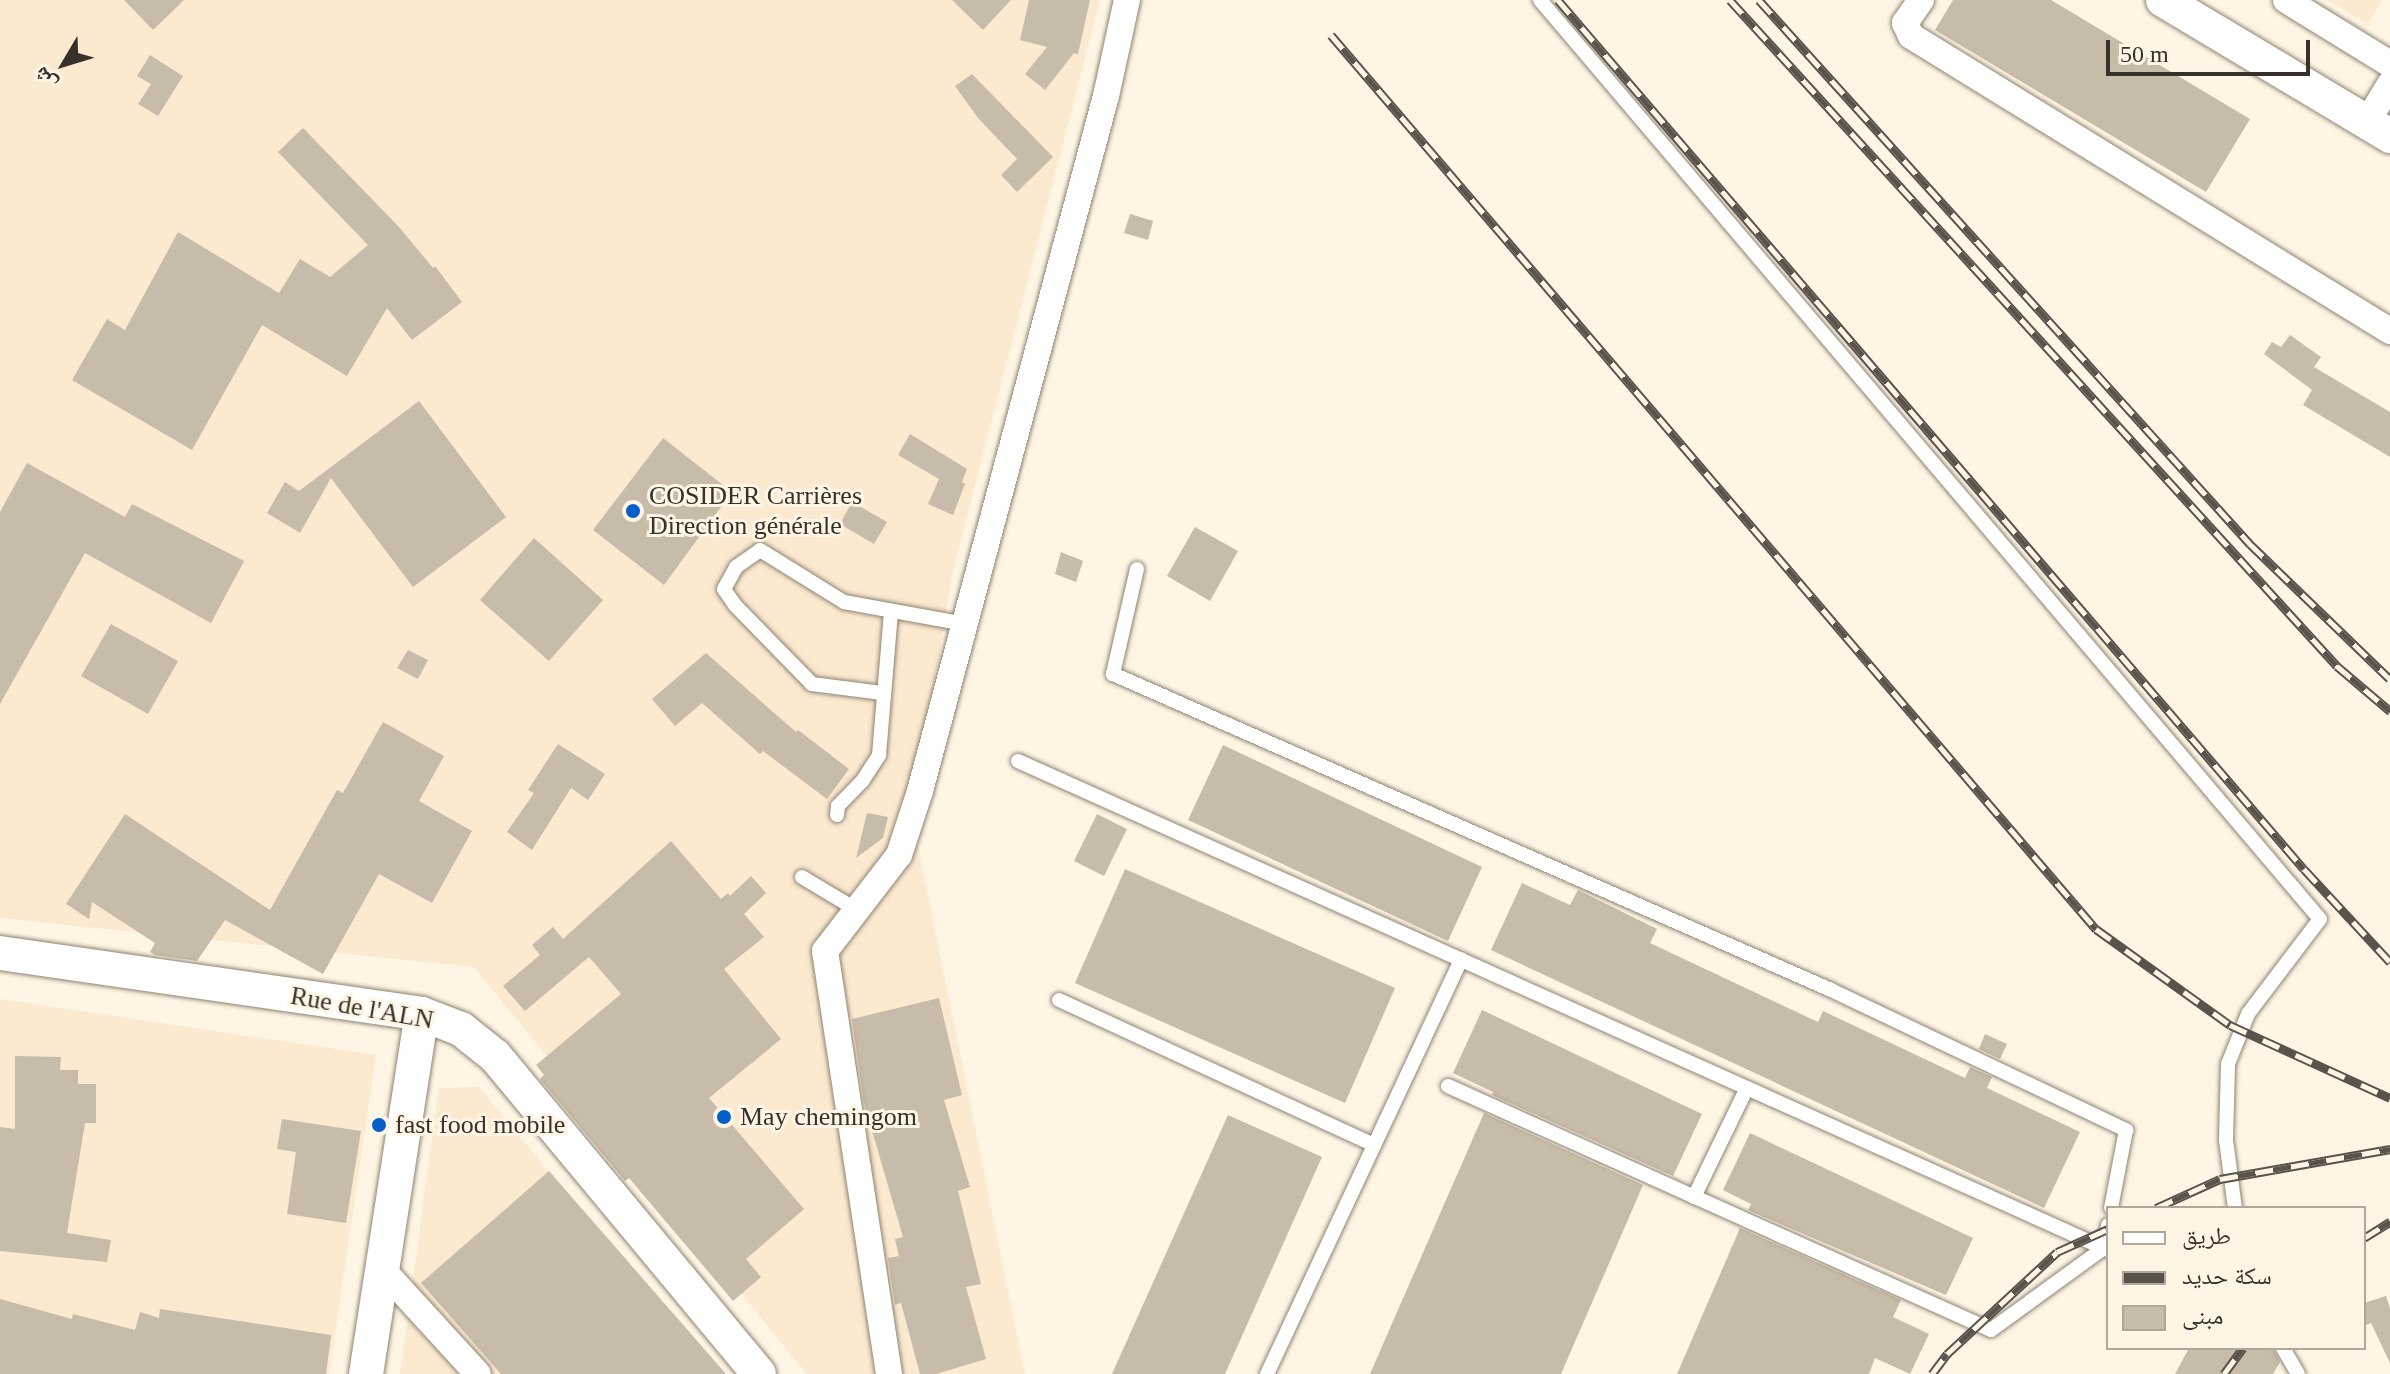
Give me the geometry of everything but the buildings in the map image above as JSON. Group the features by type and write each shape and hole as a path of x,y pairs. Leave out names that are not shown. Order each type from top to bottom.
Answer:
{"street":[{"path":"889,1374 825,951 899,855 965,624 1106,96 1127,0"},
{"path":"1921,0 1905,23 1911,36 2390,331"},
{"path":"2163,0 2378,129 2390,84"},
{"path":"2286,0 2390,64"},
{"name":"Rue de l'ALN","path":"0,953 422,1014 461,1029 495,1056 759,1374"},
{"path":"366,1374 422,1014"},
{"path":"382,1269 478,1374"}],"lane":[{"path":"1540,0 2320,919 2248,1014 2228,1064 2226,1140 2235,1206"},
{"path":"882,693 812,684 735,605 724,589 736,567 760,550 844,602 965,624"},
{"path":"1137,569 1113,674 1817,983 2126,1130 2111,1206"},
{"path":"837,815 838,806 879,755 891,611"},
{"path":"1018,761 2106,1249"},
{"path":"802,877 857,910"},
{"path":"1267,1374 1461,959"},
{"path":"1059,1000 1374,1145"},
{"path":"1448,1086 1991,1330 2106,1249"},
{"path":"1694,1197 1747,1088"},
{"path":"2284,1350 2298,1374"}],"shaded area":[{"path":"0,0 1100,0 952,575 912,817 1025,1374 807,1374 474,967 0,918"},
{"path":"2327,0 2382,0 2368,24"},
{"path":"0,999 376,1055 329,1374 0,1374"},
{"path":"479,1087 716,1374 400,1374 439,1088"}],"railway":[{"path":"1558,0 2304,869 2390,962"},
{"path":"1730,0 2337,666 2390,711"},
{"path":"1759,0 2250,544 2390,679"},
{"path":"1331,35 2096,929 2230,1025 2390,1098"},
{"path":"2160,1206 2220,1179 2390,1149"},
{"path":"2366,1237 2390,1222"},
{"path":"1932,1374 1947,1354 2057,1252 2106,1230"},
{"path":"2224,1374 2242,1350"}],"place":[{"name":"COSIDER Carrières Direction générale","path":"633,511"},
{"name":"May chemingom","path":"724,1117"},
{"name":"fast food mobile","path":"379,1125"}]}
